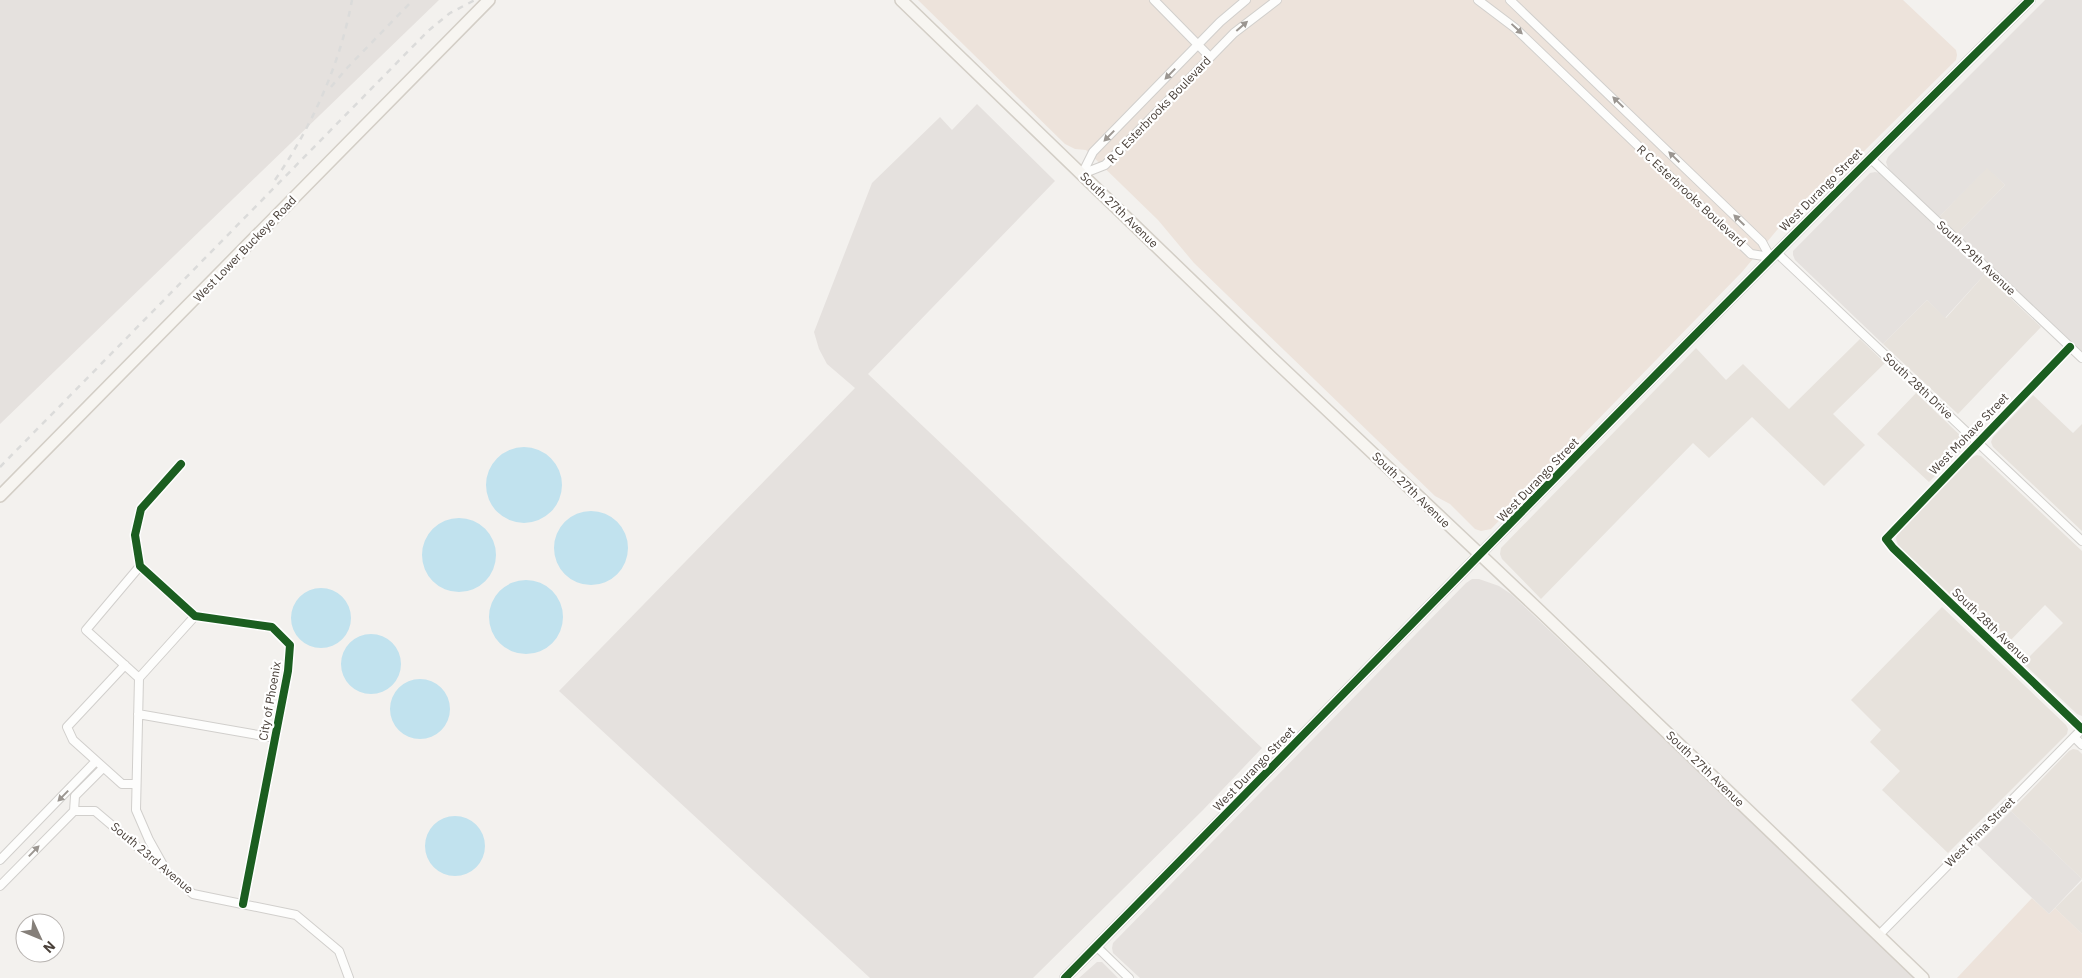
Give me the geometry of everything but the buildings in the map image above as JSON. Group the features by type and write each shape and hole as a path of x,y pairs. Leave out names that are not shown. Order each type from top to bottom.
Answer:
{"main road":[{"name":"West Lower Buckeye Road","path":"0,496 488,0"},
{"name":"South 27th Avenue","path":"900,0 1272,359 1923,978"}],"street":[{"path":"1154,0 1210,57"},
{"name":"R C Esterbrooks Boulevard","path":"1082,174 1093,152 1220,22 1246,0"},
{"name":"R C Esterbrooks Boulevard","path":"1082,174 1105,165 1245,23 1277,0"},
{"name":"R C Esterbrooks Boulevard","path":"1478,0 1515,28 1751,254 1773,255"},
{"name":"R C Esterbrooks Boulevard","path":"1510,0 1762,242 1773,255"},
{"name":"West Durango Street","path":"1065,978 1773,255 2030,0"},
{"name":"South 29th Avenue","path":"1870,158 2082,358"},
{"name":"South 28th Drive","path":"1773,255 1978,442 2082,541"},
{"name":"West Mohave Street","path":"1886,539 2070,347"},
{"path":"167,872 149,840 136,810 139,678 195,616 140,566 134,535 141,509 181,464"},
{"name":"South 28th Avenue","path":"1886,539 2082,729"},
{"path":"139,678 86,630 140,566"},
{"name":"City of Phoenix","path":"195,616 272,627 290,645 288,672 242,904"},
{"path":"125,665 67,727 73,740 122,784 136,784"},
{"name":"City of Phoenix","path":"138,714 275,738"},
{"name":"West Pima Street","path":"1879,935 2082,729"},
{"path":"2074,738 2082,745"},
{"path":"0,860 96,761"},
{"path":"0,886 74,811 75,796 103,768"},
{"name":"South 23rd Avenue","path":"74,811 95,811 193,894 296,915 340,951 349,978"},
{"path":"1096,946 1128,978"}],"shaded area":[{"path":"0,0 439,0 0,424"},
{"path":"918,0 1903,0 1956,50 1957,55 1956,60 1854,161 1812,195 1777,230 1742,272 1491,529 1481,531 1475,529 1450,504 1435,496 1194,263 1158,220 1086,150 1075,149 1065,144"},
{"path":"2045,0 2082,0 2082,354 1957,234 2005,185 1987,168 1939,217 1888,168 1886,162 1888,157"},
{"path":"977,104 1055,181 868,374 1262,748 1203,810 1033,978 870,978 559,691 855,388 827,364 819,349 814,332 872,183 940,117 952,130"},
{"path":"1987,167 2005,185 1957,234 1939,217"},
{"path":"1870,173 1880,173 1985,274 1945,318 1927,300 1883,344 1795,260 1793,255 1793,251"},
{"path":"1985,274 2041,327 1958,414 1883,344 1927,300 1946,318"},
{"path":"1860,339 1885,363 1833,414 1865,445 1824,486 1752,417 1709,458 1693,443 1541,599 1502,559 1500,554 1501,548 1696,348 1726,380 1743,364 1789,409"},
{"path":"1916,393 1963,438 1965,443 1963,448 1929,482 1877,434"},
{"path":"2033,395 2073,433 2082,424 2082,531 1993,447 1991,442 1993,437"},
{"path":"1981,456 2082,551 2082,716 2077,714 2023,663 2063,623 2045,605 2005,646 1898,545 1897,534 1972,457"},
{"path":"1472,579 1479,579 1499,586 1511,594 1915,978 1140,978 1113,953 1113,943"},
{"path":"1942,607 2068,729 2067,734 1948,853 1882,790 1900,771 1870,742 1881,730 1851,700"},
{"path":"2073,749 2078,750 2082,754 2082,879 2011,811"},
{"path":"2011,811 2082,879 2049,914 1977,845"},
{"path":"2082,881 2082,934 2055,908"},
{"path":"2032,898 2049,914 2055,908 2082,934 2082,978 1957,978"},
{"path":"1097,962 1102,962 1118,978 1079,978"}],"water":[{"path":"524,447 539,450 551,458 559,470 562,485 559,500 551,512 539,520 524,523 509,520 497,512 489,500 486,485 489,470 497,458 509,450"},
{"path":"584,511 598,511 612,517 622,527 628,541 626,562 612,579 598,585 584,585 570,579 560,569 554,555 554,541 560,527 570,517"},
{"path":"459,518 473,521 485,529 493,541 496,555 493,569 485,581 473,589 459,592 445,589 433,581 425,569 422,555 425,541 433,529 445,521"},
{"path":"526,580 547,586 557,596 563,617 557,638 547,648 526,654 505,648 495,638 489,617 495,596 505,586"},
{"path":"321,588 337,593 342,597 346,602 351,618 346,634 342,639 337,643 321,648 305,643 300,639 296,634 291,618 296,602 300,597 305,593"},
{"path":"371,634 388,639 396,647 401,664 396,681 388,689 371,694 354,689 346,681 341,664 346,647 354,639"},
{"path":"420,679 437,684 445,692 450,709 445,726 437,734 420,739 403,734 395,726 390,709 395,692 403,684"},
{"path":"455,816 472,821 480,829 485,846 480,863 472,871 455,876 438,871 430,863 425,846 430,829 438,821"}],"railway":[{"path":"275,180 301,138 323,94 340,48 352,0"},
{"path":"331,87 413,0"},
{"path":"0,467 428,31 450,13 475,0"}],"cycle path":[{"path":"1065,978 1786,243 2030,0"},
{"path":"2070,347 1886,539 1893,548 2082,729"},
{"path":"181,464 141,509 135,535 140,566 195,616 272,627 290,645 288,671 243,904"}]}
